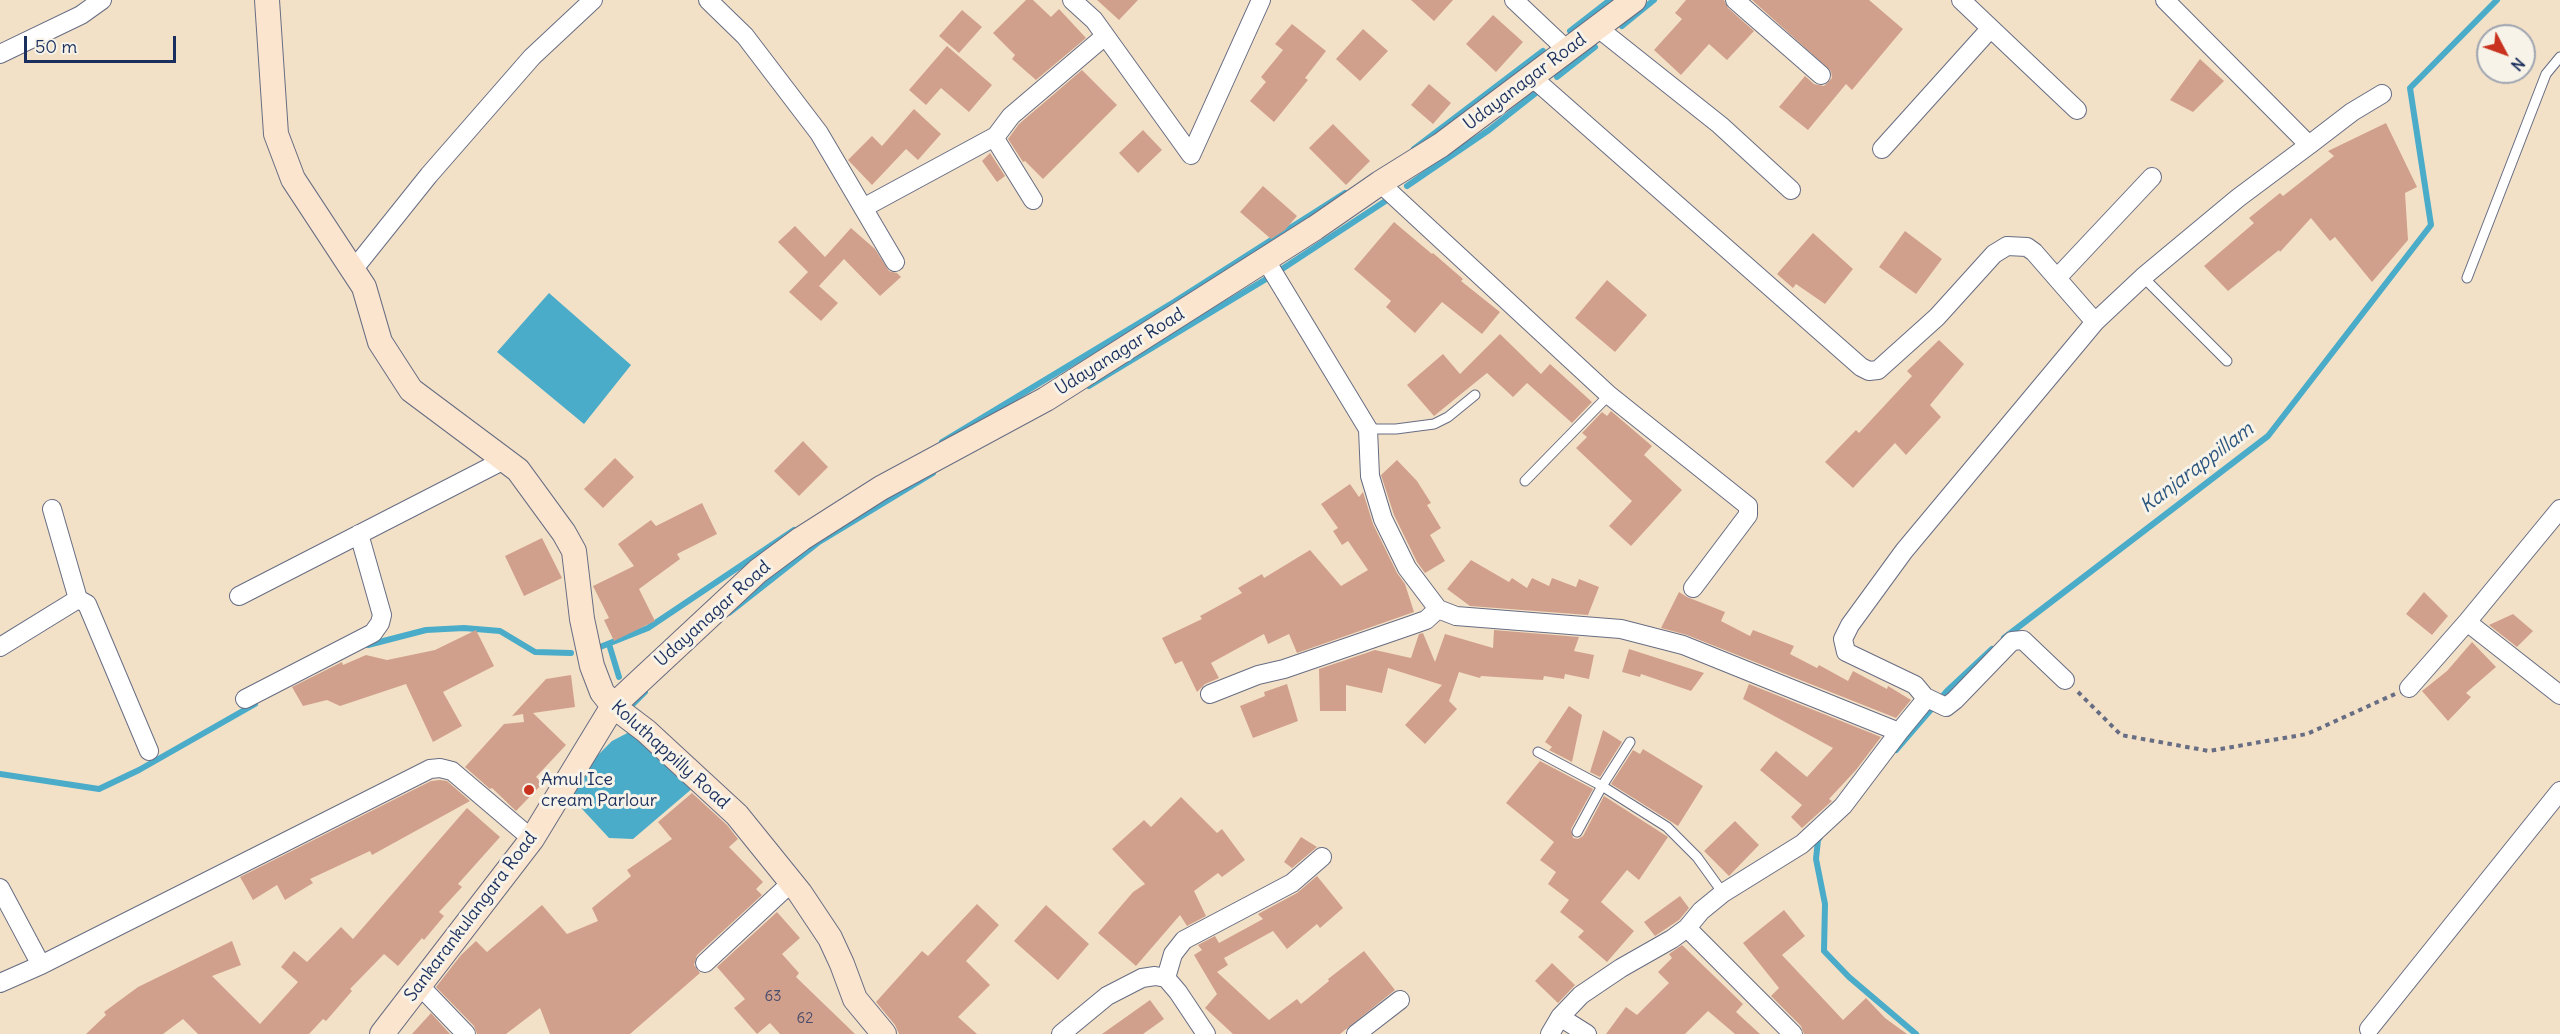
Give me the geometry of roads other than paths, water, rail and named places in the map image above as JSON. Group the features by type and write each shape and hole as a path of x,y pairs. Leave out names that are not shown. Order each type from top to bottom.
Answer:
{"street":[{"path":"0,54 81,15 102,0"},
{"name":"Koluthappilly Road","path":"267,0 276,134 293,179 364,287 380,342 411,390 518,470 564,533 574,551 582,619 592,666 602,692 612,706 646,730 737,815 792,882 830,938 855,999 884,1034"},
{"path":"353,270 429,176 532,57 593,0"},
{"path":"708,0 745,36 819,133 895,262"},
{"path":"1072,0 1094,20 1191,155 1261,0"},
{"path":"1514,0 1568,51"},
{"name":"Udayanagar Road","path":"612,706 758,571 801,539 881,488 1046,399 1315,228 1440,145 1533,78 1634,0"},
{"path":"1735,0 1821,75"},
{"path":"1961,0 2077,110"},
{"path":"2165,0 2309,145"},
{"path":"1598,28 1720,124 1791,190"},
{"path":"1882,149 1990,29"},
{"path":"863,208 996,136 1011,116 1105,36"},
{"path":"1533,78 1869,371 1878,370 1937,317 1994,254 2007,246 2027,247 2095,322"},
{"path":"1934,701 1915,685 1846,652 1843,639 1850,625 1904,551 2095,322 2143,277 2238,198 2352,112 2382,94"},
{"path":"996,136 997,142 1033,200"},
{"path":"2057,278 2152,177"},
{"path":"1380,183 1609,395 1748,506 1748,515 1694,588"},
{"path":"1265,259 1368,429 1370,476 1383,519 1407,568 1438,609 1456,616 1621,629 1683,645 1899,732"},
{"path":"239,596 504,460"},
{"path":"52,509 78,599 87,604 149,751"},
{"path":"2409,688 2560,509"},
{"path":"245,699 373,633 380,623 382,615 359,534"},
{"path":"0,646 78,599"},
{"path":"1210,694 1258,675 1284,669 1426,620 1438,609"},
{"path":"2467,622 2560,695"},
{"path":"1550,1034 1560,1017 1581,996 1688,928 1701,911 1723,892 1802,844 1843,807 1922,704 1955,700 2012,641 2023,640 2065,680"},
{"name":"Sankarankulangara Road","path":"382,1034 532,838 612,706"},
{"path":"0,983 41,965 430,769 440,768 452,771 532,838"},
{"path":"2369,1029 2560,791"},
{"path":"1166,978 1173,954 1184,940 1292,883 1322,856"},
{"path":"705,963 792,882"},
{"path":"0,888 41,965"},
{"path":"1688,928 1793,1034"},
{"path":"1061,1034 1107,996 1142,978 1166,978 1206,1034"},
{"path":"419,985 466,1034"},
{"path":"1356,1034 1400,1000"},
{"path":"1560,1017 1587,1034"}],"lane":[{"path":"2467,278 2546,74 2560,57"},
{"path":"2143,277 2227,361"},
{"path":"1368,429 1396,429 1434,423 1448,417 1475,395"},
{"path":"1525,481 1609,395"},
{"path":"1577,832 1630,742"},
{"path":"1538,752 1602,786 1667,827 1682,840 1723,892"}],"water":[{"path":"549,293 631,365 584,424 497,352"},
{"path":"637,728 694,787 633,839 609,838 571,797 596,757 612,741"}],"waterway":[{"path":"1570,31 1610,0"},
{"path":"1622,26 1654,0"},
{"name":"Kanjarappillam","path":"2004,638 2268,436 2431,225 2410,88 2497,0"},
{"path":"1557,77 1595,47"},
{"path":"1414,149 1543,51"},
{"path":"1407,186 1489,130 1541,89"},
{"path":"942,442 1174,302 1345,193"},
{"path":"1276,273 1390,198"},
{"path":"1089,386 1271,276"},
{"path":"729,613 819,542 933,473"},
{"path":"595,649 648,628 794,530"},
{"path":"368,645 426,630 464,628 500,631 535,652 571,653"},
{"path":"609,644 619,677"},
{"name":"Kanjarappillam","path":"1896,750 1947,691 1992,649"},
{"path":"631,706 645,692"},
{"path":"0,774 99,789 139,770 255,704"},
{"path":"1820,837 1816,859 1825,904 1824,951 1849,977 1916,1034"}],"place":[{"name":"Amul Ice cream Parlour","path":"529,790"}]}
